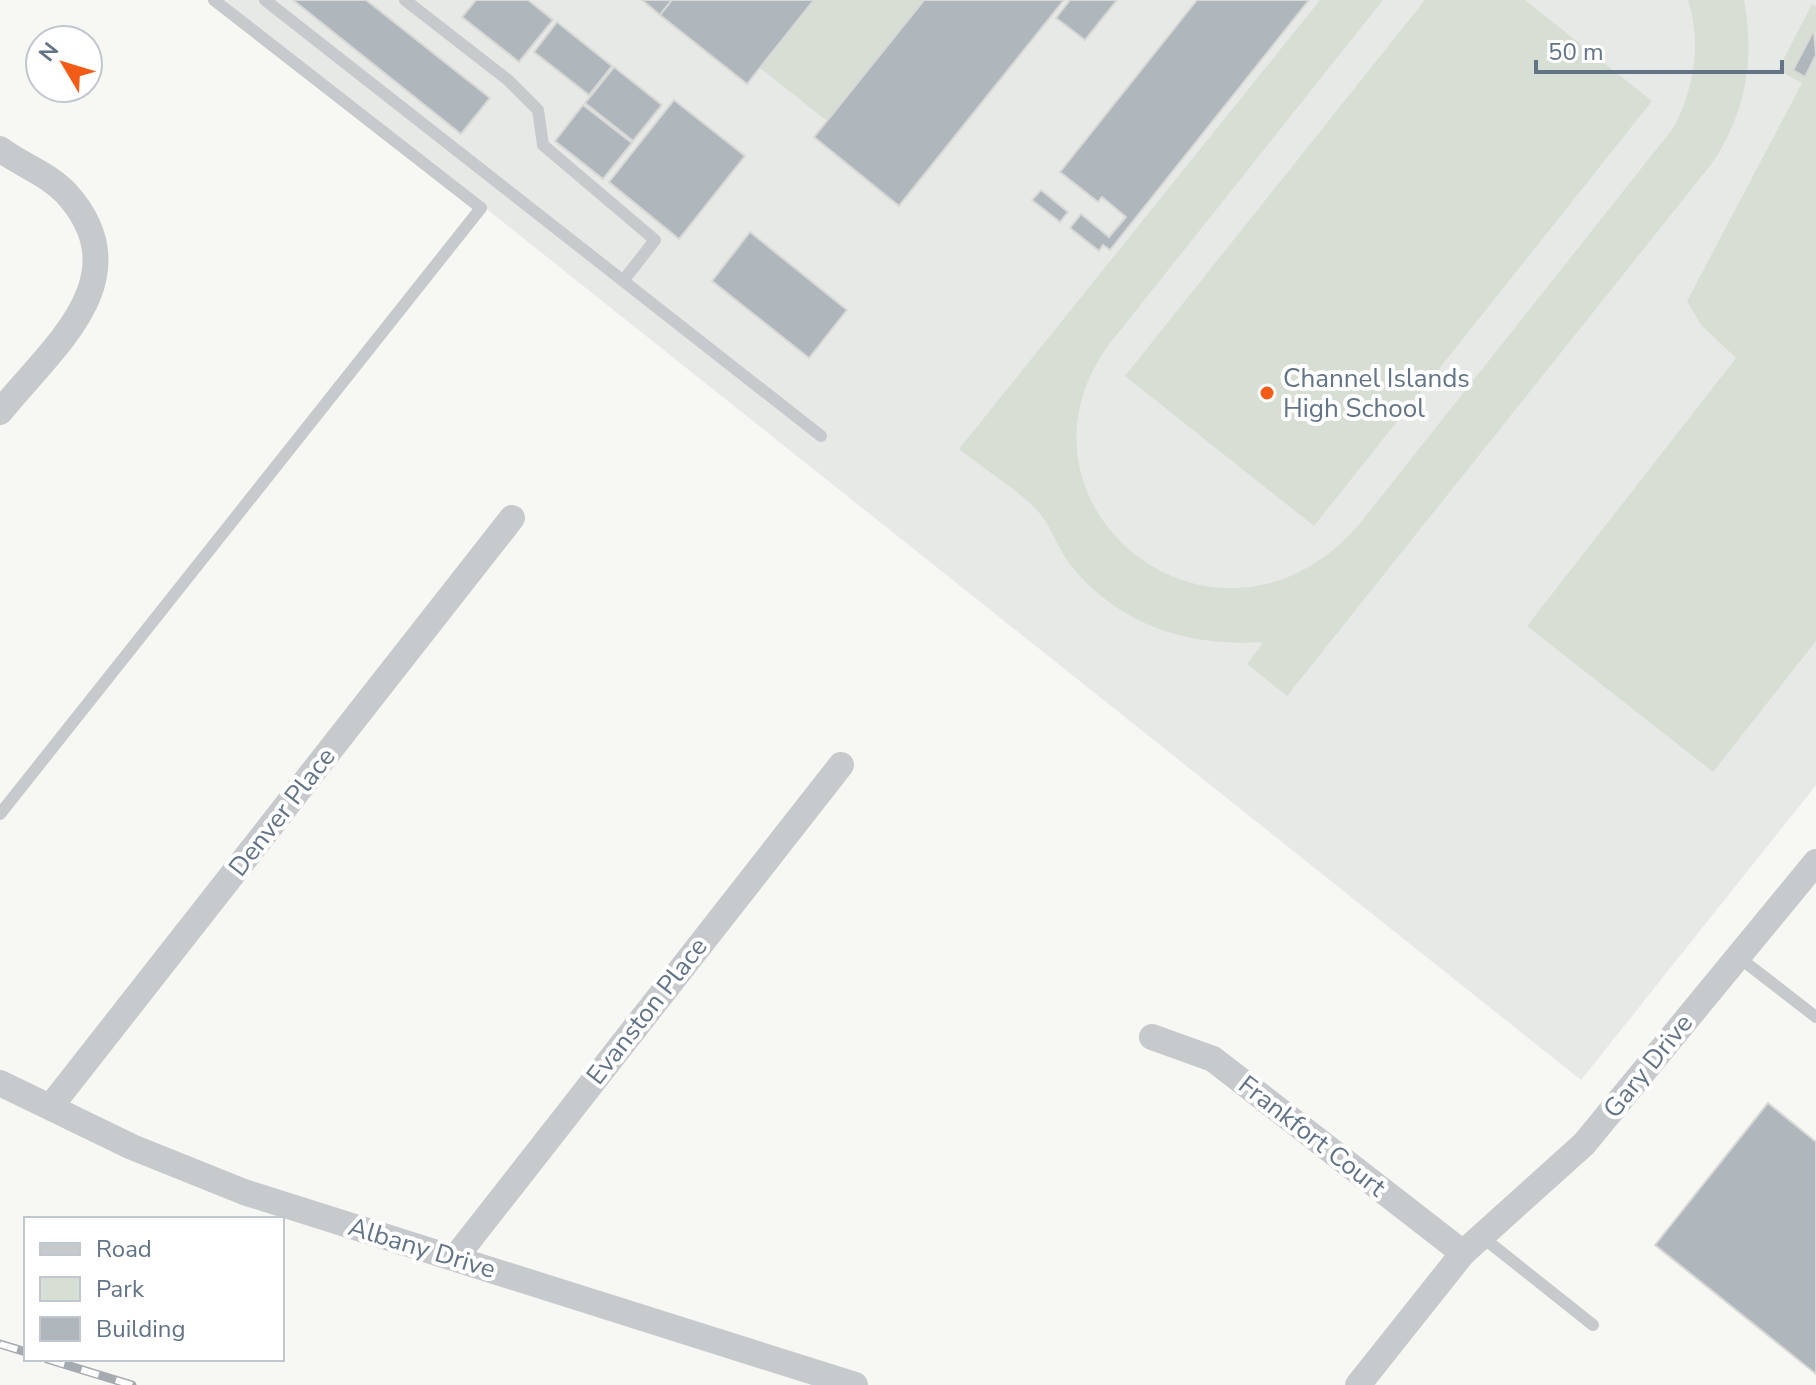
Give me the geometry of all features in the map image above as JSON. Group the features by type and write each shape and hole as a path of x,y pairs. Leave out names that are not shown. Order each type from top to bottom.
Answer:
{"street":[{"path":"0,149 43,174 66,194 83,218 94,246 96,275 83,309 58,346 0,412"},
{"name":"Denver Place","path":"51,1106 512,518"},
{"name":"Evanston Place","path":"455,1258 841,765"},
{"name":"Gary Drive","path":"1358,1385 1472,1244 1584,1144 1816,862"},
{"name":"Frankfort Court","path":"1152,1037 1213,1059 1472,1244"},
{"name":"Albany Drive","path":"0,1083 132,1147 244,1192 855,1385"}],"lane":[{"path":"0,814 481,208 214,0"},
{"path":"265,0 821,436"},
{"path":"405,0 508,80 538,110 543,145 655,240 623,281"},
{"path":"1737,956 1816,1017"},
{"path":"1472,1244 1593,1325"}],"shaded area":[{"name":"Channel Islands High School","path":"224,0 1816,0 1816,785 1581,1080"}],"green space":[{"path":"814,0 924,0 827,121 760,68"},
{"path":"1320,0 1383,0 1107,347 1080,408 1079,466 1101,517 1139,558 1189,582 1246,587 1305,569 1361,522 1674,127 1687,97 1694,65 1695,32 1688,0 1744,0 1748,64 1733,124 1713,162 1287,696 1247,664 1262,644 1260,642 1232,643 1179,635 1130,616 1108,601 1087,584 1069,563 1045,520 1034,507 959,449"},
{"path":"1425,0 1525,0 1652,101 1314,526 1125,376"},
{"path":"1812,4 1816,6 1816,31 1794,70 1805,76 1816,55 1816,641 1713,772 1527,626 1736,358 1701,325 1687,301 1802,83 1778,70"}],"building":[{"path":"293,0 366,0 490,98 461,134"},
{"path":"476,0 528,0 553,20 519,62 462,17"},
{"path":"642,0 672,0 660,15"},
{"path":"672,0 814,0 747,84 660,15"},
{"path":"924,0 1064,0 899,206 814,137"},
{"path":"1070,0 1117,0 1085,40 1056,18"},
{"path":"1197,0 1309,0 1110,250 1103,245 1099,251 1070,228 1081,214 1109,237 1126,217 1102,197 1098,202 1060,172"},
{"path":"557,22 612,66 589,95 534,52"},
{"path":"1814,30 1816,55 1805,77 1793,70"},
{"path":"614,67 662,105 633,141 585,103"},
{"path":"674,100 745,156 679,239 609,182"},
{"path":"583,105 632,143 603,179 555,141"},
{"path":"1041,190 1068,212 1060,222 1032,200"},
{"path":"750,232 847,310 809,358 712,281"},
{"path":"1768,1103 1816,1142 1816,1374 1655,1245"}],"railway":[{"path":"0,1344 24,1351"},
{"path":"54,1361 132,1385"}],"place":[{"name":"Channel Islands High School","path":"1267,393"}]}
